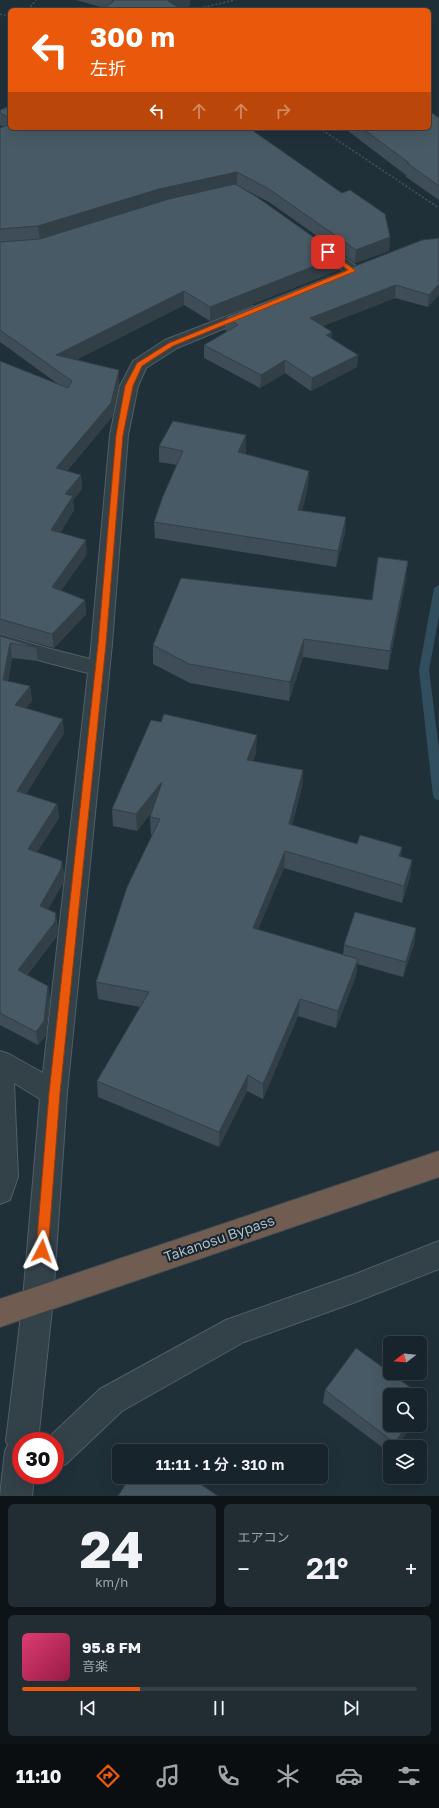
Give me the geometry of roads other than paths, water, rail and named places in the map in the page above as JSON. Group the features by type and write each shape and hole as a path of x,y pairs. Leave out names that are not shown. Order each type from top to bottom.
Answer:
{"highway":[{"name":"Takanosu Bypass","path":"0,1313 439,1164"}],"street":[{"path":"302,234 360,268 331,280"},
{"path":"23,1432 38,1299 54,1093 99,668 119,435 129,386 139,365 171,344 273,303"},
{"path":"0,641 45,655 99,668"},
{"path":"0,1062 54,1093"},
{"path":"0,1073 4,1177 0,1191"},
{"path":"64,1444 111,1400 236,1330 353,1289 439,1255"}],"waterway":[{"path":"439,588 424,670 439,796"}]}
